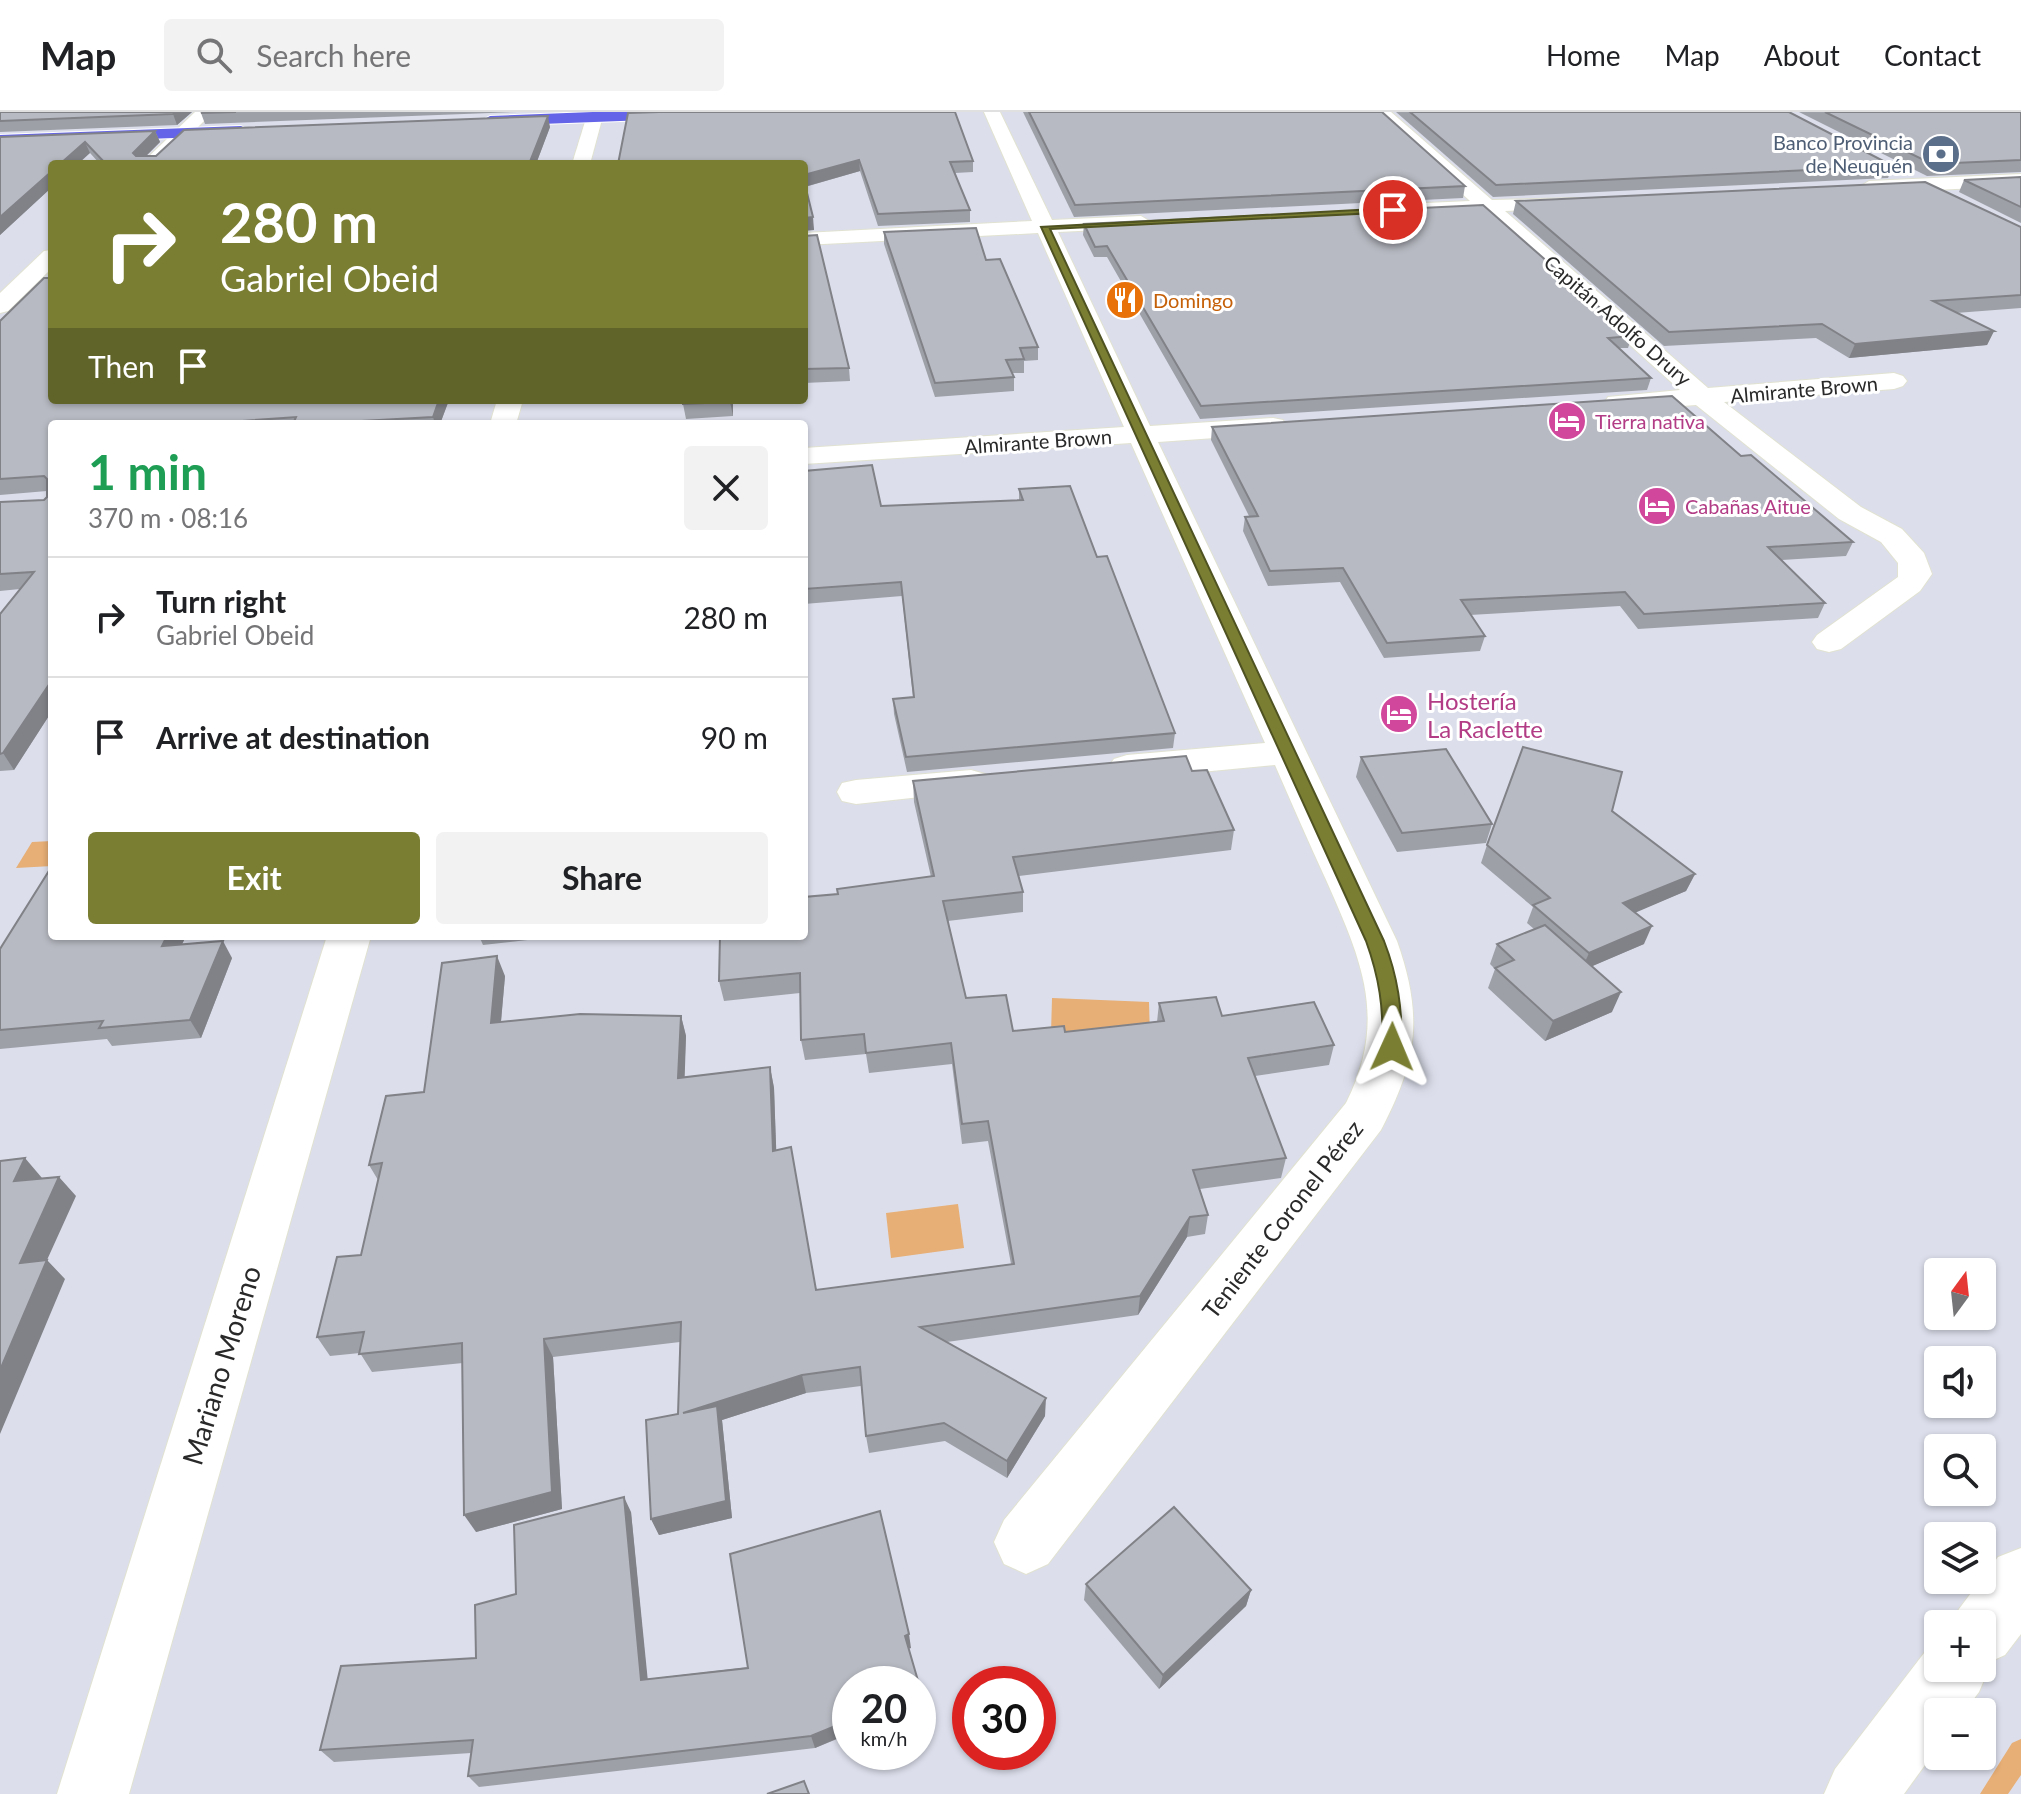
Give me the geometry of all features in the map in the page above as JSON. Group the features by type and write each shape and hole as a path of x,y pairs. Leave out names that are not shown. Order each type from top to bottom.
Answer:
{"main road":[{"path":"468,122 727,112"},
{"path":"0,140 262,130"}],"street":[{"path":"154,160 205,112"},
{"name":"Teniente Coronel Pérez","path":"992,112 1387,972 1393,1009 1392,1047 1382,1081 1364,1116 1026,1542"},
{"name":"Capitán Adolfo Drury","path":"1381,112 1725,417 1850,513 1865,518 1897,541 1914,561 1916,574 1909,584 1829,642"},
{"path":"582,160 596,115"},
{"path":"1893,170 1964,206"},
{"path":"1844,188 2021,180"},
{"path":"1409,209 1597,200"},
{"path":"808,239 1156,222"},
{"path":"0,277 42,275"},
{"path":"0,306 42,275"},
{"name":"Almirante Brown","path":"1596,404 1894,381"},
{"name":"Almirante Brown","path":"808,456 1298,424"},
{"path":"1087,771 1288,752"},
{"path":"856,792 1010,778"},
{"name":"Mariano Moreno","path":"93,1794 348,940"},
{"path":"1996,1613 2021,1580"},
{"path":"1860,1794 1944,1682"}],"shaded area":[{"path":"48,841 48,866 16,868 32,842"},
{"path":"1052,998 1149,1002 1150,1037 1051,1034"},
{"path":"958,1204 964,1248 891,1258 886,1213"}],"building":[{"path":"0,112 176,112 0,121"},
{"path":"955,112 973,161 950,162 970,210 878,214 859,160 808,174 808,160 619,160 628,113"},
{"path":"1029,112 1382,112 1465,186 1075,205"},
{"path":"1410,112 1789,112 1893,166 1496,185"},
{"path":"1825,112 2021,112 2021,160 1932,164"},
{"path":"548,116 531,160 102,160 85,142 65,160 48,160 48,175 0,217 0,137 155,131 133,153 136,156 156,156 184,130"},
{"path":"2021,177 2021,207 1964,180"},
{"path":"1925,182 2021,227 2021,295 1933,301 1994,331 1855,344 1822,324 1669,332 1516,201"},
{"path":"808,197 813,217 808,218"},
{"path":"1483,205 1632,336 1608,338 1651,378 1201,406 1107,246 1095,247 1084,224"},
{"path":"976,228 986,260 1000,259 1038,347 1020,348 1024,359 1006,360 1014,377 935,383 884,232"},
{"path":"817,235 849,368 808,369 808,236"},
{"path":"44,278 48,278 48,404 438,404 433,417 380,420 295,420 296,417 256,420 48,420 48,686 0,754 0,614 34,572 0,574 0,502 44,500 47,497 47,479 44,476 0,479 0,321"},
{"path":"1672,396 1741,456 1751,455 1853,542 1768,547 1825,603 1644,614 1625,592 1461,600 1485,636 1387,643 1343,568 1270,571 1245,517 1258,516 1212,427"},
{"path":"872,465 881,506 1023,500 1019,489 1070,486 1097,557 1107,556 1175,733 906,757 893,699 914,697 901,582 808,589 808,471"},
{"path":"1523,747 1622,772 1612,811 1695,874 1623,903 1652,926 1589,953 1533,905 1550,898 1487,845"},
{"path":"1446,749 1492,824 1402,833 1361,757"},
{"path":"1186,756 1192,771 1207,770 1234,830 1013,857 1023,892 943,901 966,998 1006,995 1013,1031 1064,1026 1065,1032 1164,1021 1159,1003 1216,997 1222,1016 1314,1002 1334,1045 1248,1058 1286,1158 1193,1170 1208,1215 1190,1217 1140,1296 920,1327 1046,1398 1007,1461 944,1423 866,1436 860,1367 802,1375 683,1413 717,1406 726,1501 651,1519 646,1420 678,1414 681,1322 544,1339 552,1492 464,1515 462,1343 359,1354 364,1332 317,1337 337,1257 361,1255 382,1163 369,1165 386,1096 424,1092 442,963 497,956 491,1023 580,1014 681,1016 678,1078 770,1067 773,1151 791,1147 816,1290 1014,1264 988,1121 962,1124 951,1043 866,1053 864,1034 801,1040 800,973 719,981 720,940 808,940 808,897 838,894 837,889 934,876 913,781"},
{"path":"48,872 48,940 165,940 162,946 223,941 190,1020 99,1028 103,1021 0,1030 0,949"},
{"path":"1545,925 1621,992 1553,1021 1495,968 1514,960 1497,944"},
{"path":"25,1158 14,1181 59,1177 20,1263 47,1260 0,1370 0,1161"},
{"path":"624,1497 641,1680 748,1668 730,1554 880,1511 914,1666 832,1666 832,1727 811,1736 468,1776 473,1740 320,1750 341,1666 476,1658 475,1605 516,1594 514,1525"},
{"path":"1174,1507 1251,1590 1163,1675 1086,1584"},
{"path":"804,1781 809,1794 767,1794"}],"waterway":[{"path":"1993,1794 2021,1752"}],"place":[{"name":"Banco Provincia de Neuquén","path":"1941,154"},
{"name":"Domingo","path":"1125,300"},
{"name":"Tierra nativa","path":"1567,421"},
{"name":"Cabañas Aitue","path":"1657,506"},
{"name":"Hostería La Raclette","path":"1399,714"}],"route":[{"path":"1392,1047 1393,1009 1387,972 1375,941 1045,227 1393,210"}]}
